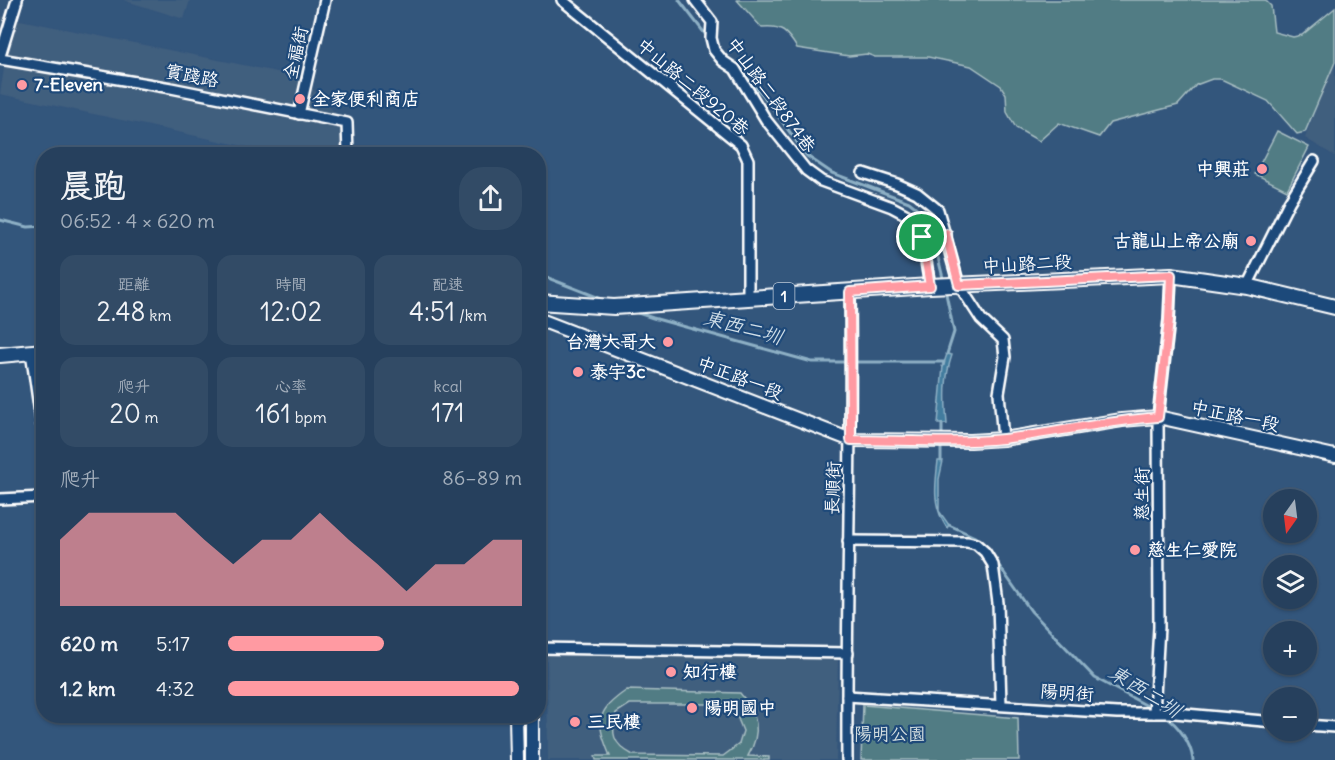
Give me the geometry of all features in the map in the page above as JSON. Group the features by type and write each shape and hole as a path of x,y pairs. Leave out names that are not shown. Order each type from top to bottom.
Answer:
{"main road":[{"name":"中山路二段","path":"546,303 614,307 934,286 1171,275 1247,286 1335,307"},
{"path":"0,355 36,351"}],"street":[{"path":"0,57 17,0"},
{"name":"全福街","path":"299,114 325,0"},
{"name":"中山路二段920巷","path":"562,0 741,145 748,160 748,298"},
{"name":"中山路二段874巷","path":"695,0 712,22 714,50 723,61 735,69 766,120 806,170 821,181 892,207 907,215 918,225 934,286"},
{"name":"實踐路","path":"0,57 347,123 348,147"},
{"path":"1247,286 1289,202 1314,160"},
{"path":"863,173 917,193 938,210 946,234 956,286 981,320 1003,340 1005,357 999,393 1003,439"},
{"path":"922,237 946,234"},
{"name":"慈生街","path":"1154,713 1159,627 1158,417 1169,320 1171,275"},
{"name":"長順街","path":"847,760 851,440 850,292"},
{"name":"中正路一段","path":"546,322 851,440 1003,439 1122,420 1158,417 1335,456"},
{"path":"0,500 36,498"},
{"name":"長順街","path":"848,541 967,542 976,544 985,552 993,565 998,603 1001,705"},
{"path":"546,648 848,653"},
{"name":"陽明街","path":"847,696 1117,713 1175,713 1263,721"},
{"path":"516,723 517,760"},
{"path":"532,723 532,760"},
{"path":"1317,726 1335,727"}],"shaded area":[{"path":"123,0 190,0 184,19"},
{"path":"0,16 302,77 350,129 351,147 247,147 0,94 6,56 0,54"},
{"path":"1335,56 1335,156 1305,138"},
{"path":"947,354 952,355 946,389 947,424 938,424 943,366"},
{"path":"938,461 943,461 939,479 939,511 949,525 947,528 942,520 939,512 937,504"},
{"name":"陽明國中","path":"553,648 838,655 836,760 548,760 547,653"}],"green space":[{"path":"737,0 1265,0 1271,6 1274,32 1293,37 1302,35 1335,8 1335,62 1305,132 1297,134 1268,101 1221,79 1212,79 1196,85 1178,105 1110,123 1099,137 1059,123 1039,141 1016,128 1007,112 1006,94 1001,86 971,66 928,57 875,57 867,54 849,56 797,48 783,31 762,28"},
{"path":"1277,131 1309,147 1287,190 1255,174"},
{"path":"627,690 740,693 751,708 756,723 755,739 748,756 769,757 769,760 596,760 595,756 610,756 602,734 601,718 609,705","holes":["630,704 724,704 736,714 743,731 739,744 723,756 633,755 621,747 615,737 616,713"]},
{"name":"陽明公園","path":"863,705 1018,718 1019,760 861,760"}],"waterway":[{"path":"679,0 709,39"},
{"path":"716,46 732,62"},
{"path":"741,72 763,95 807,156 832,173 909,202 928,217 944,282"},
{"name":"東西二圳","path":"0,220 28,227 36,226"},
{"name":"東西二圳","path":"546,277 607,301"},
{"path":"945,289 954,332 947,354"},
{"name":"東西二圳","path":"635,312 812,362 944,362 943,366"},
{"path":"942,424 942,437"},
{"path":"941,444 941,461"},
{"name":"東西二圳","path":"949,525 979,541"},
{"name":"東西二圳","path":"995,560 1031,611 1095,678 1153,709"},
{"name":"東西二圳","path":"1164,716 1183,735 1190,747 1193,760"}],"place":[{"name":"7-Eleven","path":"22,85"},
{"name":"全家便利商店","path":"300,99"},
{"name":"中興莊","path":"1262,169"},
{"name":"古龍山上帝公廟","path":"1251,241"},
{"name":"台灣大哥大","path":"668,342"},
{"name":"泰宇3c","path":"578,372"},
{"name":"慈生仁愛院","path":"1135,550"},
{"name":"知行樓","path":"671,672"},
{"name":"陽明國中","path":"692,708"},
{"name":"三民樓","path":"575,722"}],"route":[{"path":"946,234 959,285 1171,275 1169,320 1158,417 1122,420 1003,439 851,440 850,292 930,286 922,237 946,234"}]}
